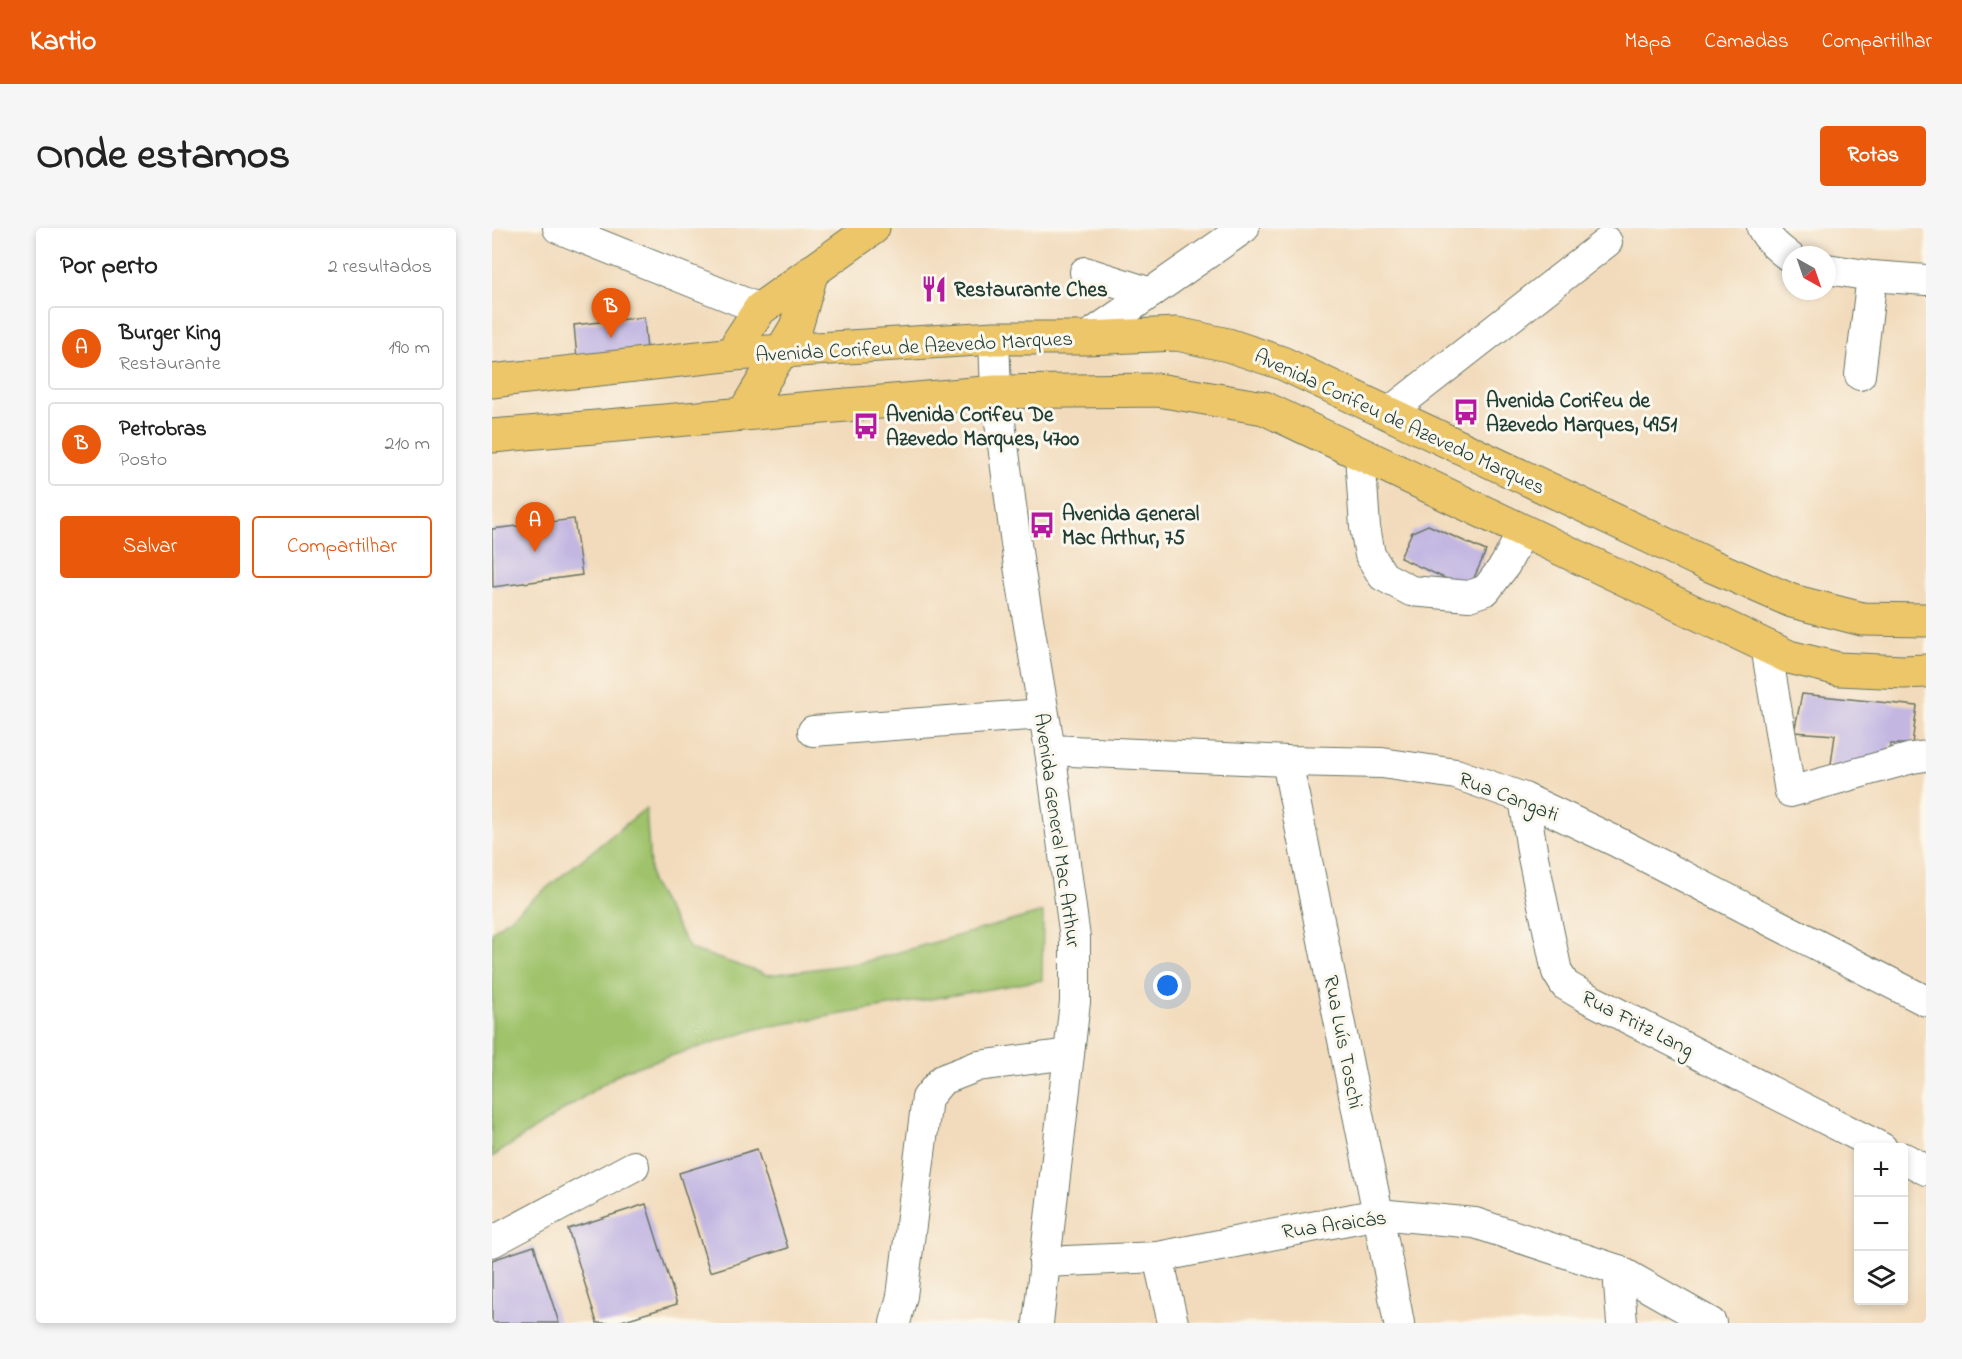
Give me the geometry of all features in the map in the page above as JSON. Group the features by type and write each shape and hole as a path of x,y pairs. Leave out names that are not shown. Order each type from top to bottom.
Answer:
{"main road":[{"path":"734,354 739,341 760,309 873,228"},
{"path":"744,413 796,327 812,271"},
{"name":"Avenida Corifeu de Azevedo Marques","path":"492,381 734,354 994,338 1086,338 1177,334 1228,345 1282,363 1705,563 1792,601 1862,620 1926,620"},
{"path":"492,436 996,392 1158,390 1264,408 1789,657 1839,669 1903,672 1926,670"}],"street":[{"path":"558,228 760,309"},
{"path":"1086,338 1244,228"},
{"path":"1762,228 1767,237 1782,251"},
{"path":"1388,413 1607,242"},
{"path":"1836,270 1926,280"},
{"path":"1085,272 1151,293"},
{"path":"1860,375 1872,276"},
{"name":"Avenida General Mac Arthur","path":"994,338 996,392 1019,566 1050,750 1075,939 1075,1002 1038,1323"},
{"path":"1360,454 1365,527 1370,555 1383,576 1411,591 1469,596 1486,590 1505,565 1523,531"},
{"path":"1766,646 1790,792 1926,756"},
{"path":"813,731 1043,714"},
{"name":"Rua Cangati","path":"1050,750 1287,761 1382,762 1456,774 1524,798 1615,841 1926,1001"},
{"name":"Rua Luís Toschi","path":"1287,761 1399,1323"},
{"name":"Rua Fritz Lang","path":"1524,798 1533,857 1557,972 1565,985 1872,1143"},
{"path":"895,1323 902,1296 927,1098 942,1080 978,1066 1069,1054"},
{"path":"1908,1160 1926,1170"},
{"path":"492,1242 634,1166"},
{"name":"Rua Araicás","path":"1044,1262 1158,1257 1378,1214 1475,1223 1618,1270 1711,1323"},
{"path":"1158,1257 1173,1323"},
{"path":"1618,1270 1622,1323"}],"green space":[{"path":"646,808 651,882 690,949 768,975 860,963 1043,912 1042,980 760,1028 623,1071 492,1157 492,932"}],"building":[{"path":"644,317 647,350 577,358 574,325"},
{"path":"574,519 582,575 493,587 492,529"},
{"path":"1428,525 1486,551 1469,589 1400,558 1412,532"},
{"path":"1802,694 1917,706 1912,744 1890,744 1889,769 1830,771 1835,735 1794,732"},
{"path":"757,1149 788,1248 710,1272 679,1173"},
{"path":"646,1204 677,1304 615,1323 597,1323 568,1229"},
{"path":"534,1246 559,1323 492,1323 492,1260"}],"place":[{"name":"Restaurante Ches","path":"934,289"},
{"name":"Petrobras","path":"611,338"},
{"name":"Avenida Corifeu de Azevedo Marques, 4951","path":"1466,412"},
{"name":"Avenida Corifeu De Azevedo Marques, 4700","path":"866,426"},
{"name":"Avenida General Mac Arthur, 75","path":"1042,525"},
{"name":"Burger King","path":"535,552"}]}
